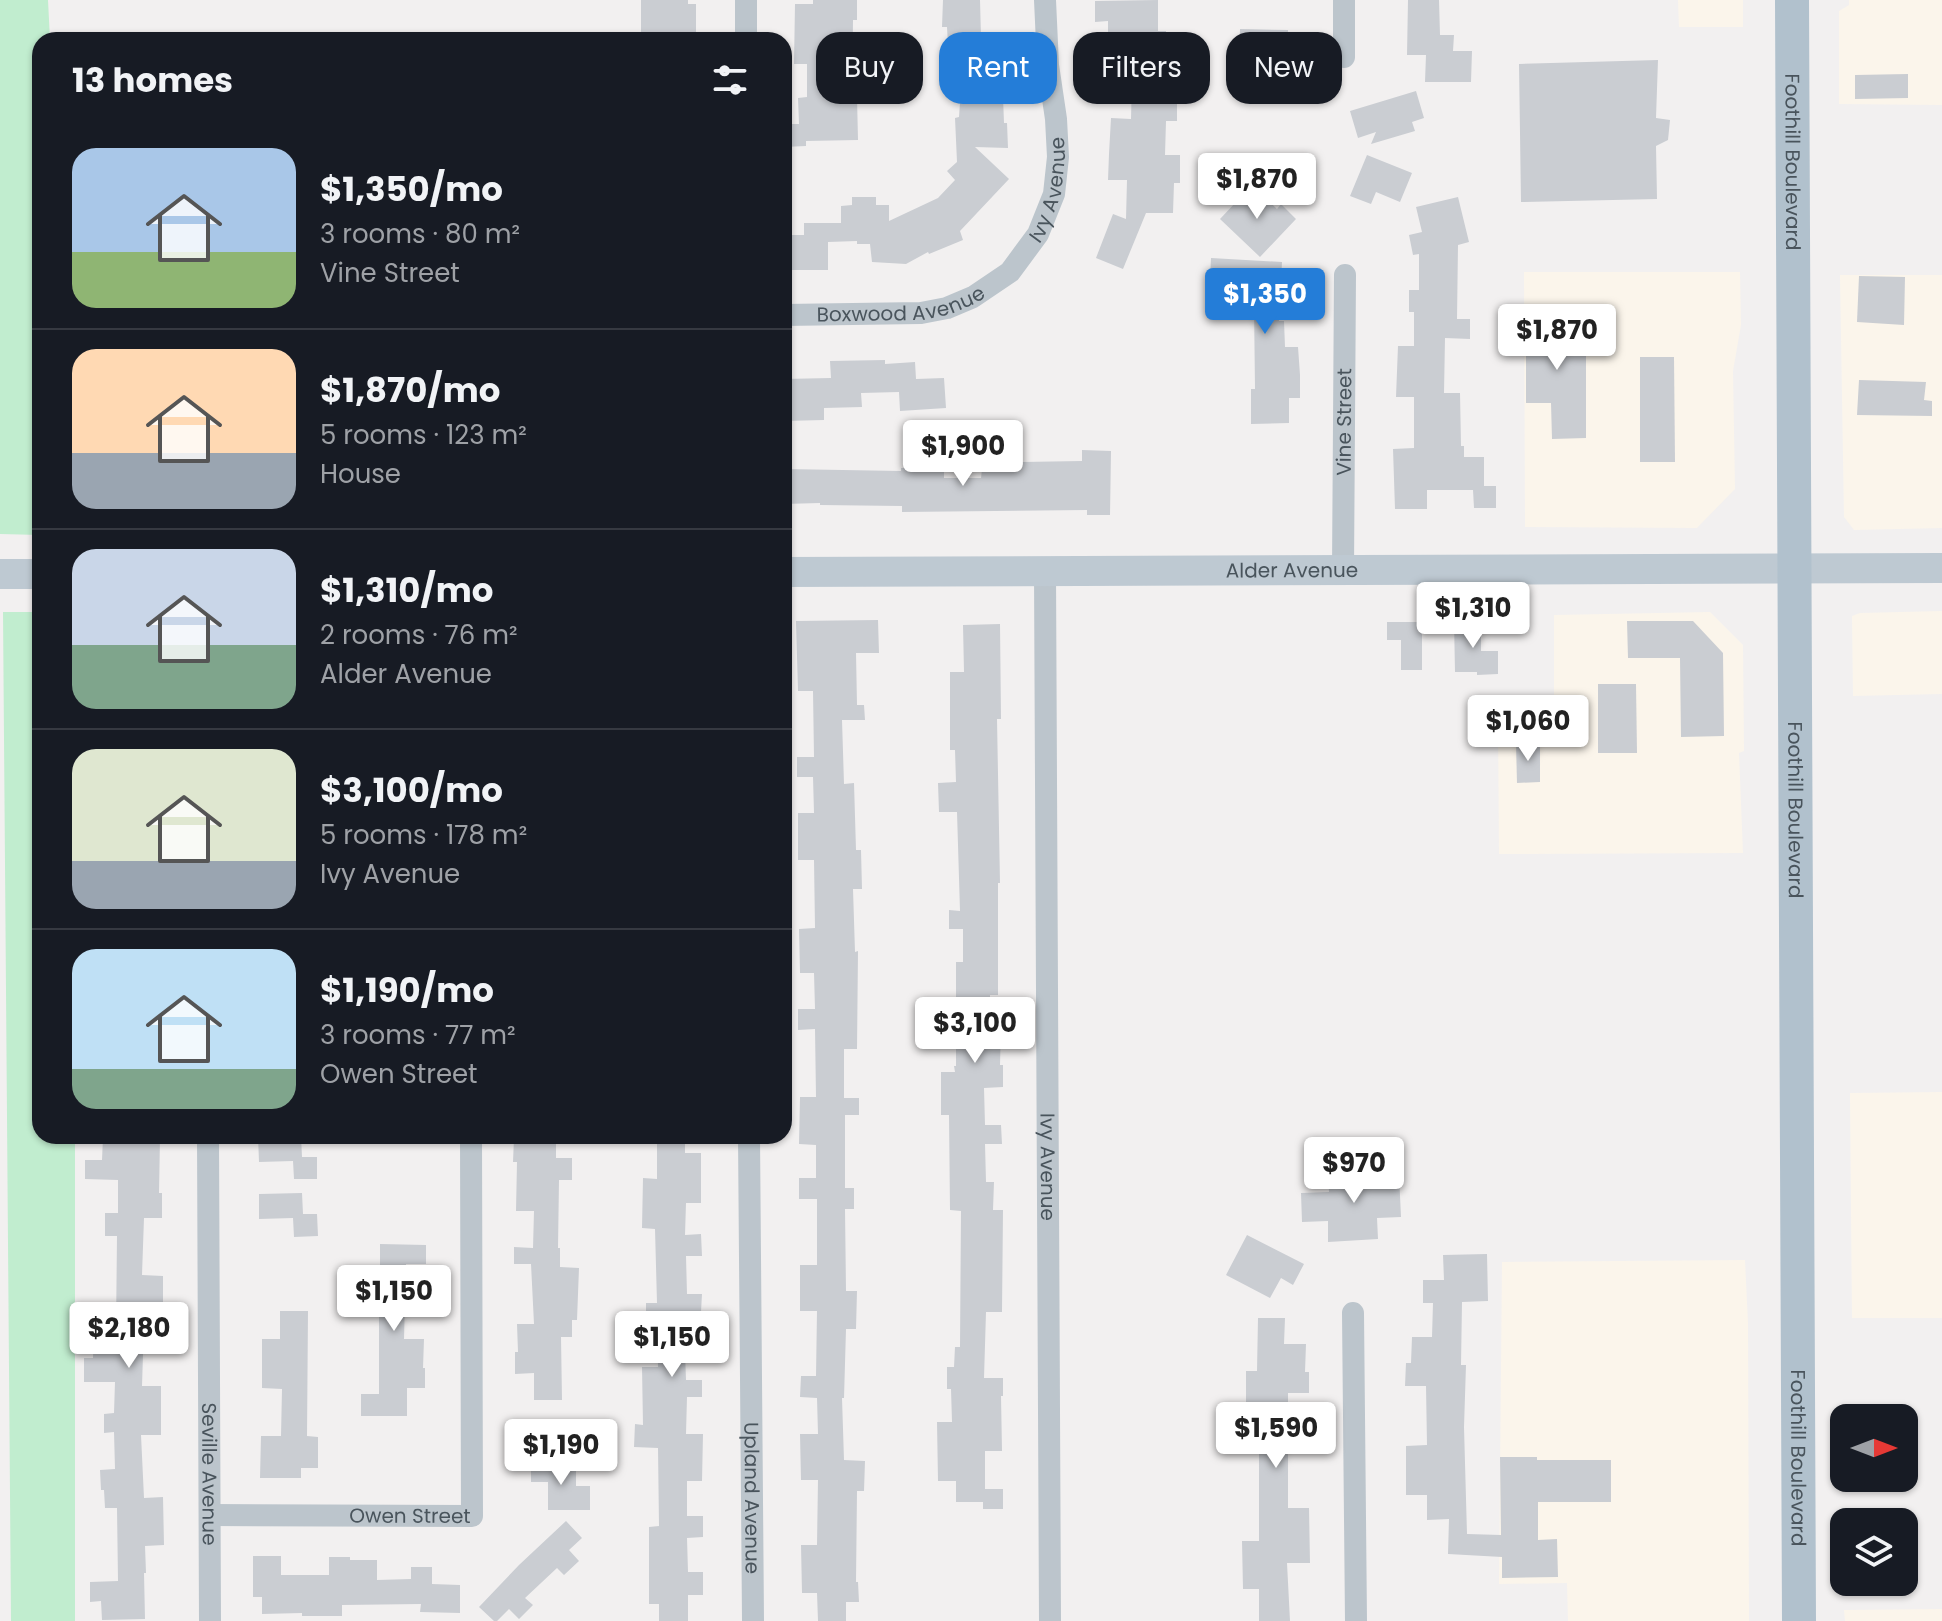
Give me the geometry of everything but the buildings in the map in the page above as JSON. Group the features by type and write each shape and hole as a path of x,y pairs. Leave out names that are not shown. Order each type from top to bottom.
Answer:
{"main road":[{"name":"Foothill Boulevard","path":"1792,0 1799,1621"},
{"name":"Alder Avenue","path":"792,572 1942,568"},
{"path":"0,574 32,574"}],"street":[{"path":"746,0 746,32"},
{"name":"Ivy Avenue","path":"1010,272 1038,234 1054,194 1058,157 1045,0"},
{"path":"1344,0 1344,57"},
{"name":"Boxwood Avenue","path":"792,315 921,313 947,308 973,297 1010,272"},
{"name":"Vine Street","path":"1343,570 1345,275"},
{"name":"Ivy Avenue","path":"1045,571 1050,1621"},
{"name":"Seville Avenue","path":"208,1144 210,1621"},
{"name":"Owen Street","path":"210,1515 472,1516 471,1144"},
{"name":"Upland Avenue","path":"749,1144 753,1621"},
{"path":"1353,1313 1356,1621"}],"shaded area":[{"path":"1678,0 1743,0 1743,27 1679,27"},
{"path":"1849,0 1942,0 1942,105 1839,104 1839,11 1849,5"},
{"path":"1524,272 1740,272 1741,325 1733,371 1735,489 1697,528 1525,527"},
{"path":"1840,275 1942,275 1942,528 1854,530 1844,517"},
{"path":"1942,611 1942,694 1853,696 1852,616 1860,613"},
{"path":"1710,612 1743,645 1744,751 1739,753 1743,853 1499,854 1498,719 1554,717 1554,615"},
{"path":"1942,1092 1942,1318 1852,1318 1850,1093"},
{"path":"1745,1260 1749,1621 1568,1621 1567,1583 1499,1584 1502,1262"},
{"path":"1942,1609 1942,1621 1845,1621 1844,1610"}],"green space":[{"path":"0,0 48,0 50,32 32,32 32,535 0,534"},
{"path":"3,612 32,612 32,1144 75,1144 75,1621 11,1621"}]}
